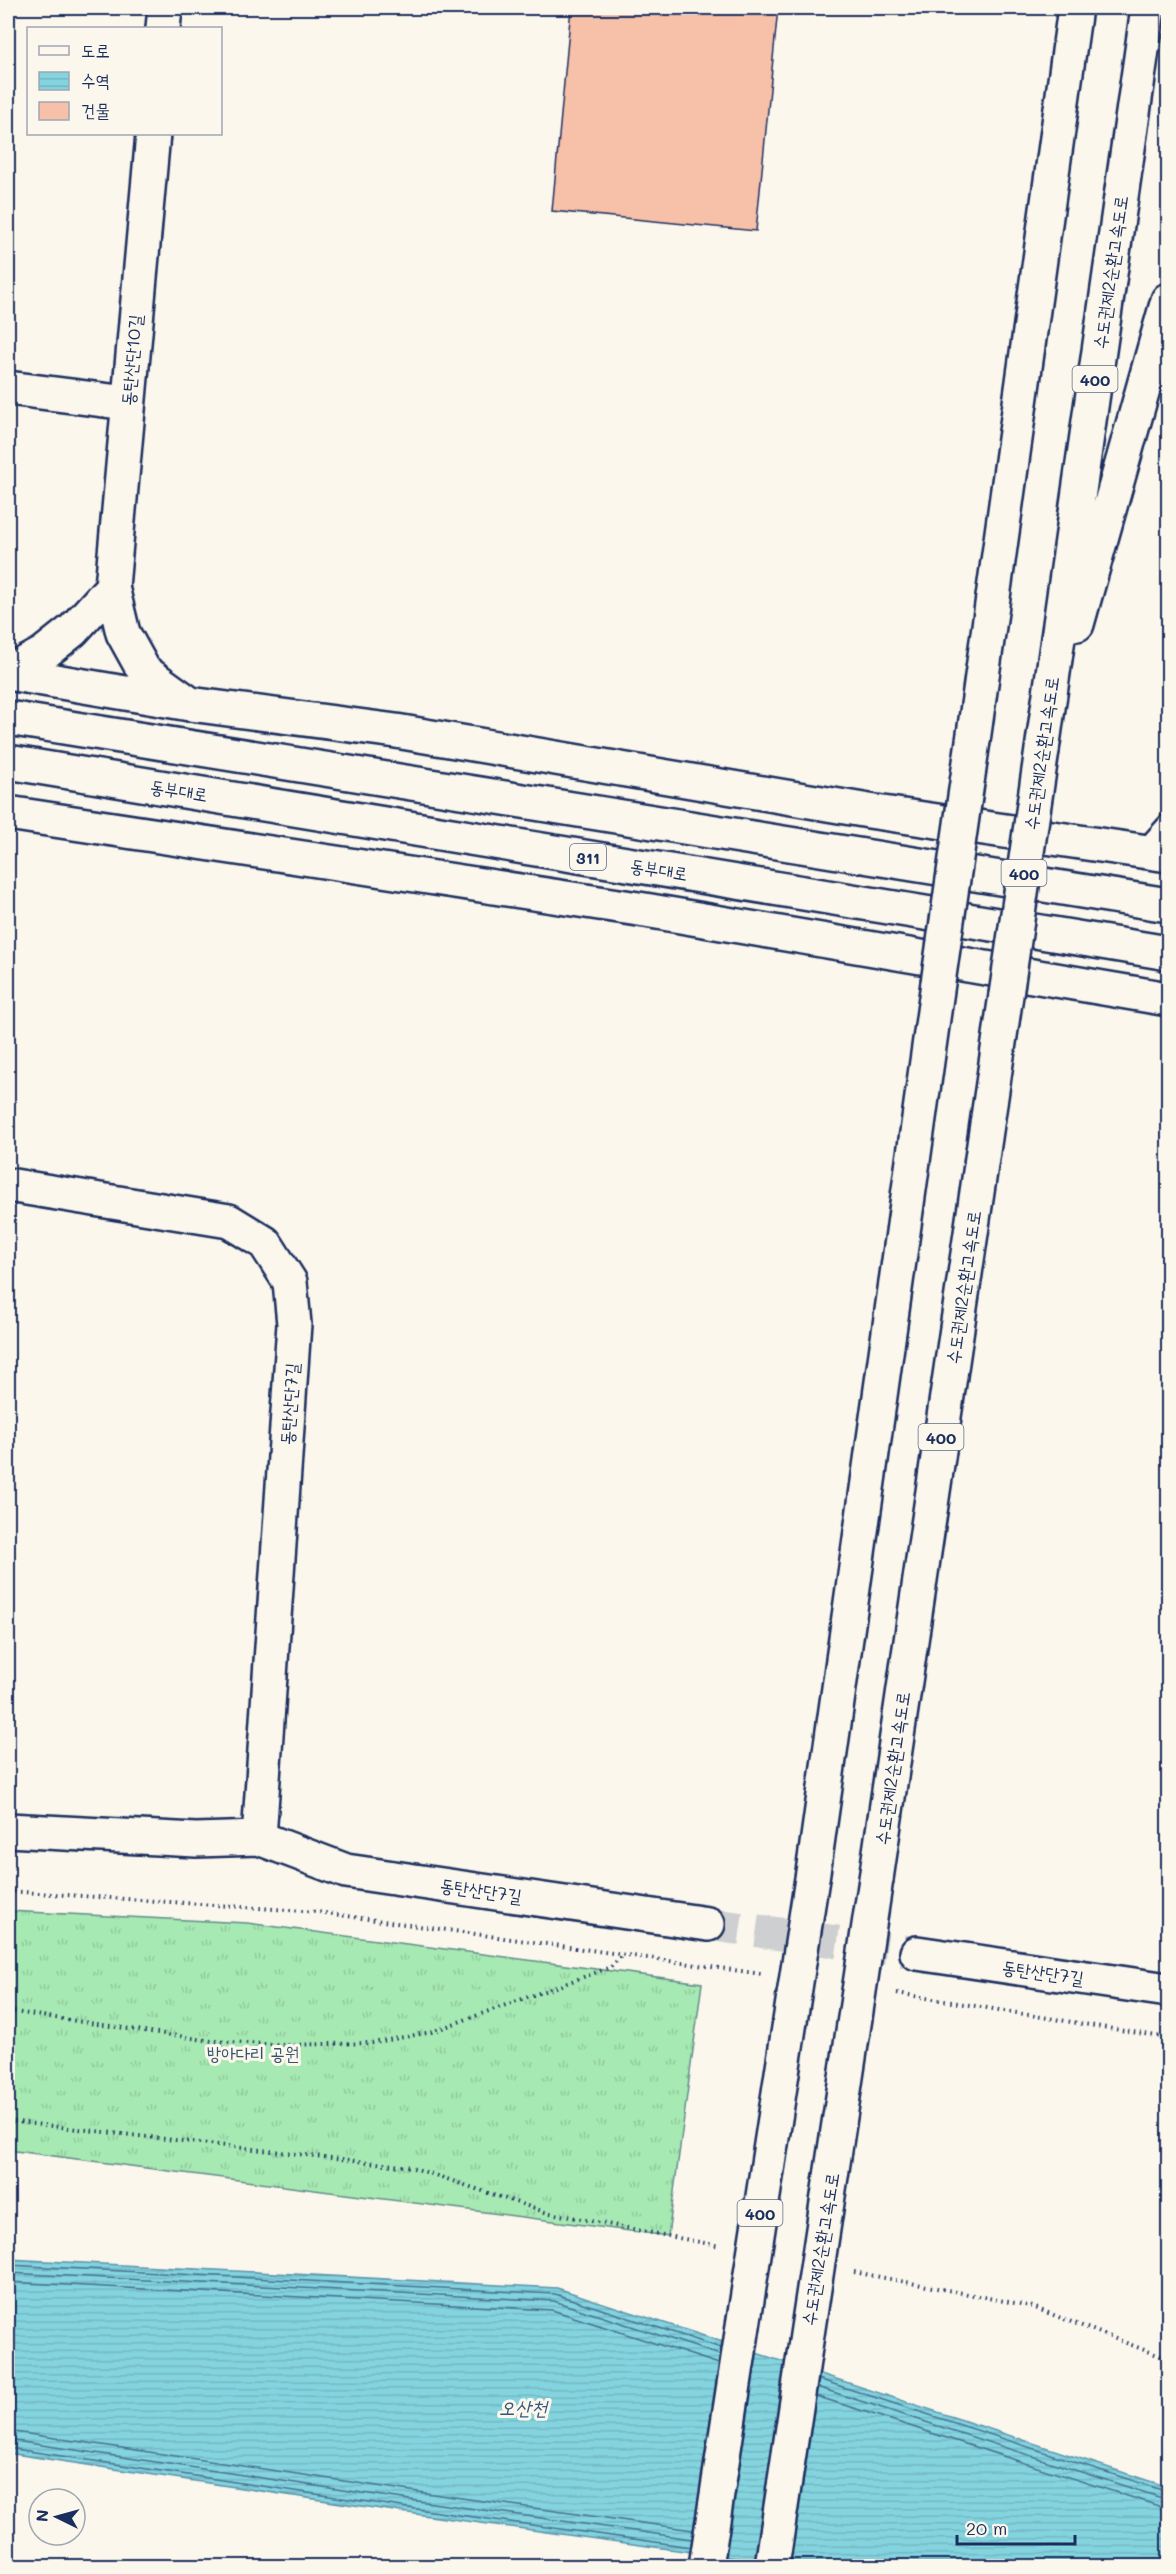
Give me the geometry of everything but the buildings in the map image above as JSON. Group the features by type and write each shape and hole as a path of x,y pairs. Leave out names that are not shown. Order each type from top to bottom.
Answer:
{"main road":[{"path":"163,27 165,8"},
{"name":"400","path":"706,2566 814,1859 1075,8"},
{"name":"수도권제2순환고속도로","path":"772,2566 1006,995 1148,8"},
{"name":"동탄산단10길","path":"153,135 112,587 123,633 144,672 190,704"},
{"path":"1042,750 1168,300"},
{"path":"8,388 127,403"},
{"path":"8,673 44,653 73,630 112,587"},
{"path":"8,673 190,704 396,731 868,811 1155,853"},
{"path":"8,718 1168,904"},
{"name":"동부대로","path":"8,762 1168,953"},
{"path":"8,813 645,910 1168,999"},
{"name":"동탄산단7길","path":"8,1185 229,1221 266,1244 290,1282 294,1324 258,1838"},
{"name":"동탄산단7길","path":"8,1830 196,1839 258,1838 346,1871 708,1923"},
{"name":"동탄산단7길","path":"917,1953 1168,1990"}],"lane":[{"path":"1155,853 1168,822"}],"path":[{"path":"8,1891 318,1912 764,1975"},
{"path":"8,2011 212,2041 284,2045 372,2043 432,2032 610,1967 622,1955"},
{"path":"894,1993 1168,2038"},
{"path":"8,2121 411,2167 545,2212 730,2248"},
{"path":"845,2270 1030,2306 1168,2358"}],"green space":[{"name":"방아다리 공원","path":"8,1911 247,1923 702,1983 668,2236 8,2150"}],"water":[{"name":"오산천","path":"8,2259 557,2288 1168,2487 1168,2566 792,2566 401,2512 8,2453"}],"tunnel":[{"path":"708,1924 917,1953"}]}
